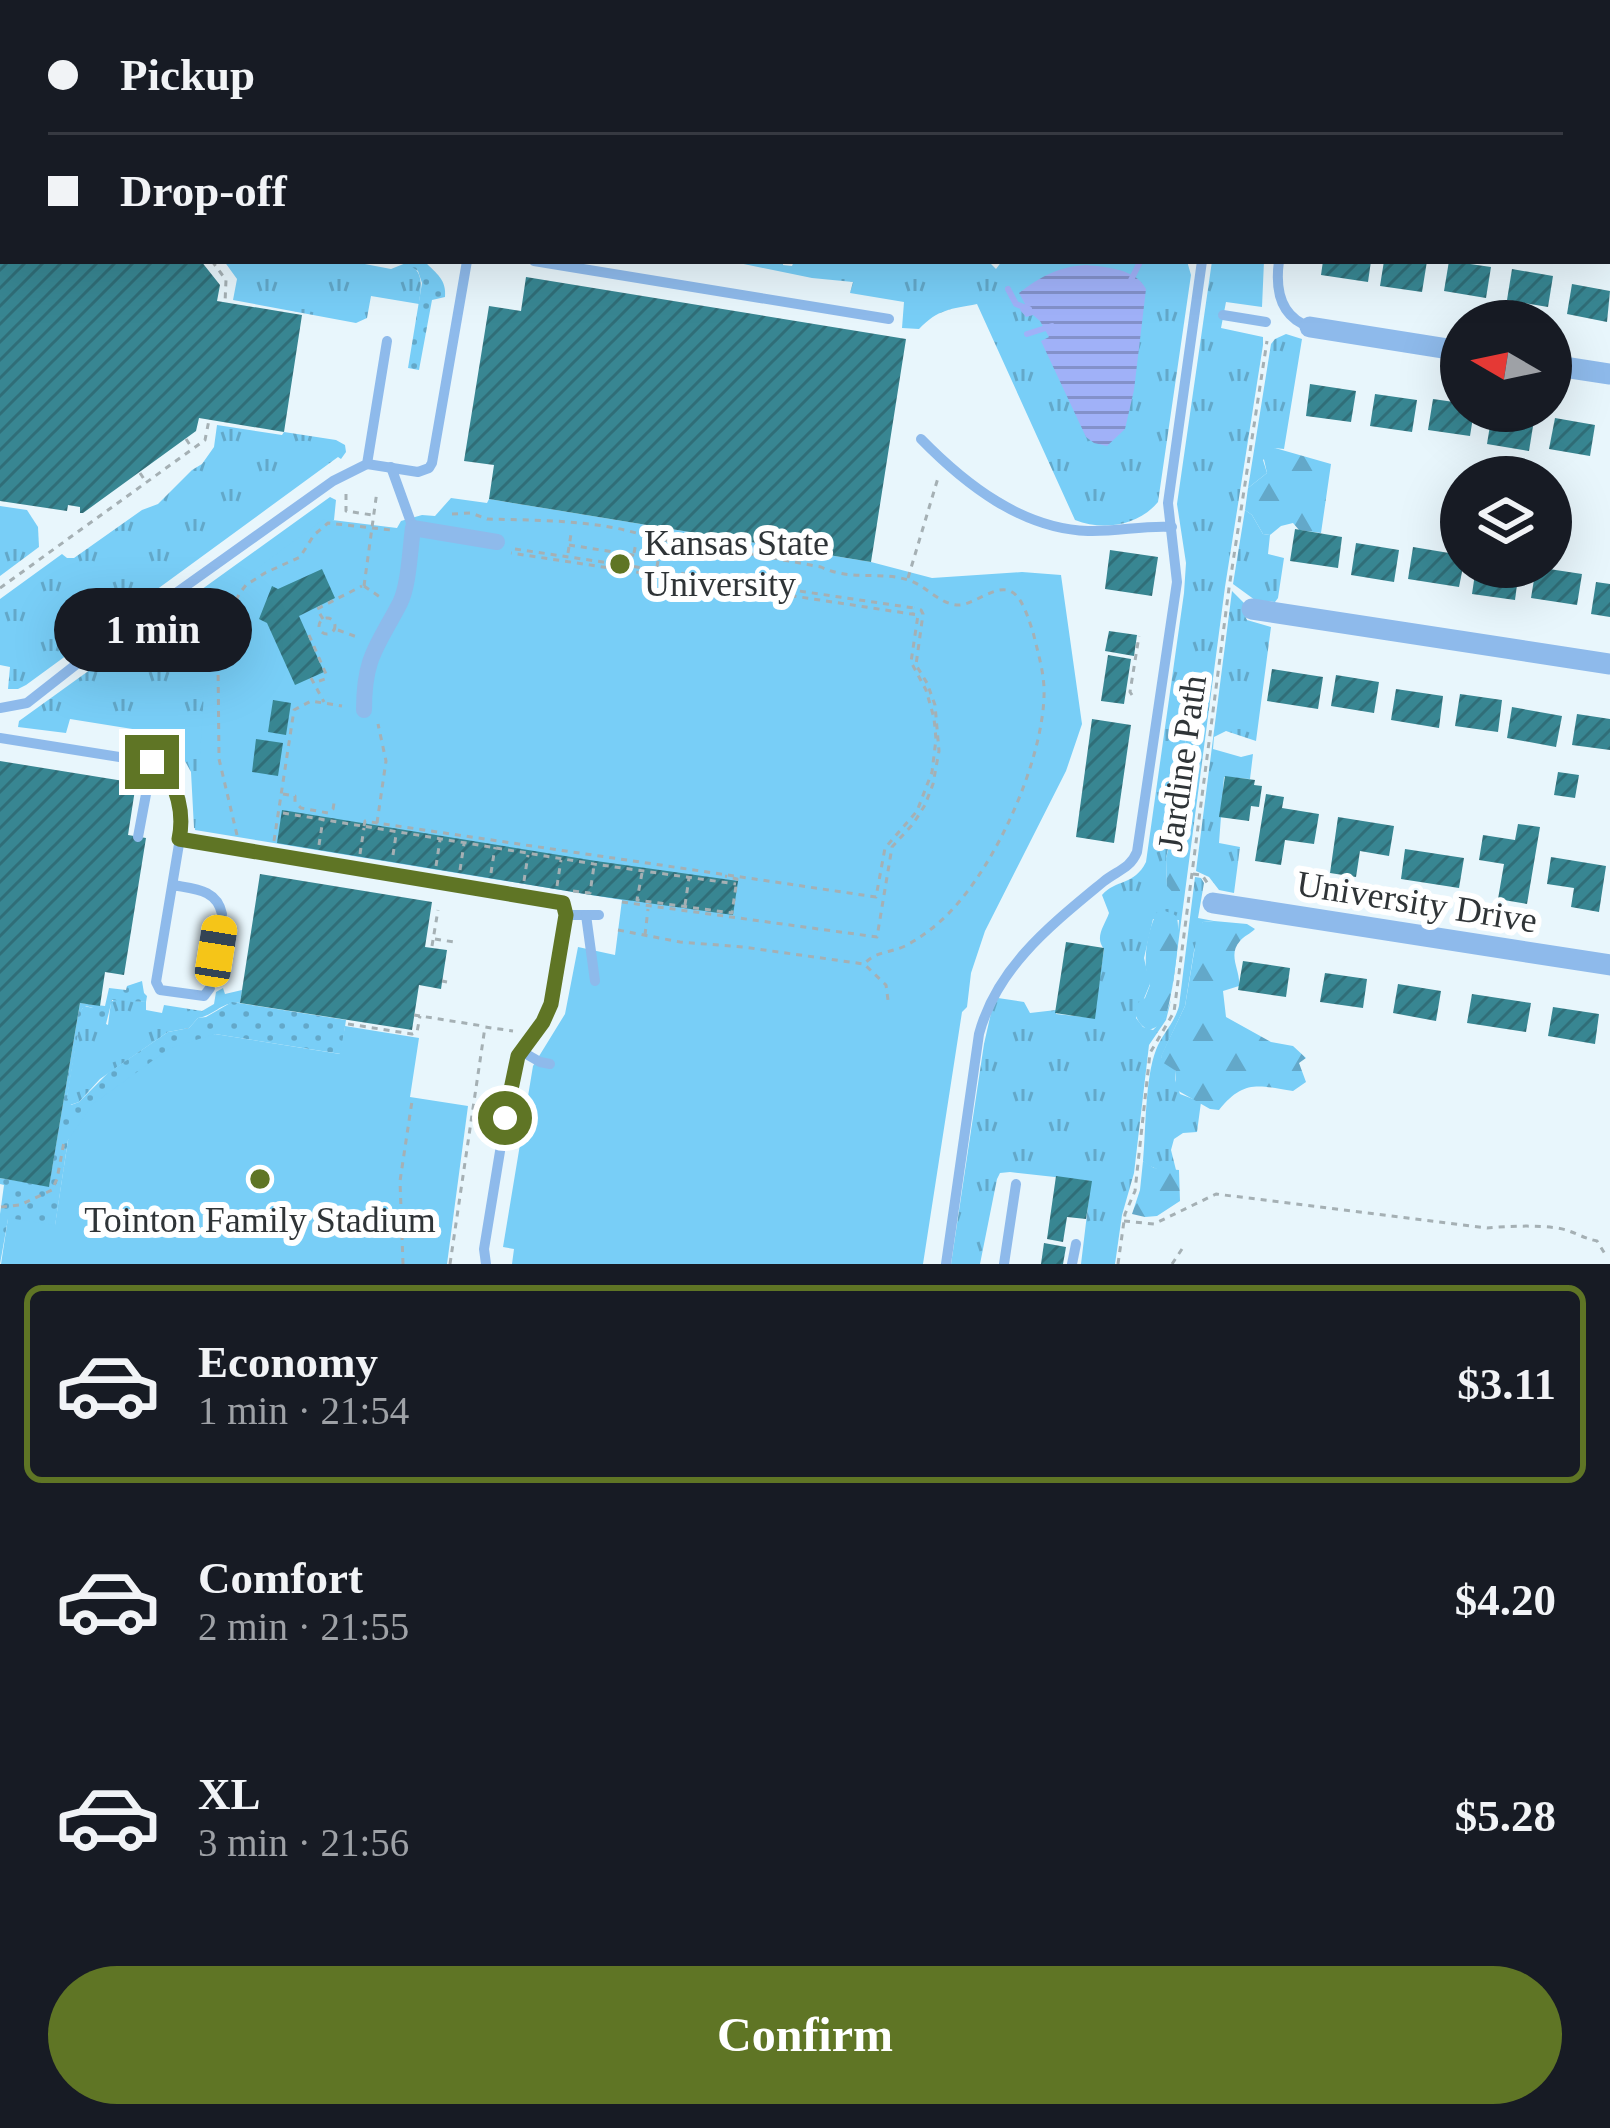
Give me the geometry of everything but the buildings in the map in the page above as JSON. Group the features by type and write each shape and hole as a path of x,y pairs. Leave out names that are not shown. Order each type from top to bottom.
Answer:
{"street":[{"path":"1302,323 1440,347"},
{"path":"1572,368 1610,374"},
{"path":"370,715 364,690 375,644 402,600 408,530 504,547"},
{"path":"1252,609 1610,664"},
{"name":"University Drive","path":"1213,903 1610,965"}],"lane":[{"path":"0,708 27,703 333,481 368,464 418,472 429,468 466,264"},
{"path":"552,264 889,319"},
{"path":"946,1264 986,1008 1028,947 1108,877 1126,868 1137,852 1176,592 1168,503 1202,264"},
{"path":"1279,264 1280,300 1286,312 1302,323"},
{"path":"1222,315 1266,322"},
{"path":"368,464 387,341"},
{"path":"921,439 983,492 1034,521 1090,531 1172,526"},
{"path":"391,467 408,530"},
{"path":"0,738 163,764 178,791 182,826 179,839 156,982 164,991 204,997 210,988 220,905 207,892 172,885"},
{"path":"138,837 152,762"},
{"path":"179,839 563,903 566,915 551,1004 512,1073 484,1250 486,1264"},
{"path":"566,915 593,915 595,981"},
{"path":"521,1051 550,1064"},
{"path":"1004,1264 1016,1184"},
{"path":"1072,1264 1076,1244"}],"path":[{"path":"214,264 227,282 225,302"},
{"name":"Jardine Path","path":"1118,1264 1124,1221 1135,1191 1150,1053 1174,1012 1266,322"},
{"path":"1267,340 1302,323"},
{"path":"0,587 206,440 209,420"},
{"path":"186,439 193,450"},
{"path":"908,580 943,461"},
{"path":"140,473 147,484"},
{"path":"346,491 346,511 374,515"},
{"path":"335,629 334,621 323,619 316,609 364,586 377,491"},
{"path":"436,532 440,520 453,513 619,528 821,567 836,574 908,580 947,603 961,605 1000,590 1016,594 1039,656 1044,695 1036,743 1018,797 992,854 959,902 928,932 904,946 874,954 864,964"},
{"path":"237,836 218,748 218,663 226,624 246,585 300,557 324,525 408,530"},
{"path":"568,555 571,534"},
{"path":"600,550 602,538"},
{"path":"634,555 636,543"},
{"path":"569,545 659,559"},
{"path":"504,547 921,610 916,665 935,705 939,751 925,805 892,847 877,937 622,902"},
{"path":"360,853 365,821 876,897 885,848 917,811 929,783 936,728 930,701 912,665 919,617 914,611 504,547"},
{"path":"657,568 660,548"},
{"path":"320,630 323,619"},
{"path":"335,629 375,644"},
{"path":"325,704 313,681 325,679 326,674 308,635 335,629"},
{"path":"1132,695 1138,637"},
{"path":"274,842 294,710 311,701 370,715 386,761 377,823"},
{"path":"281,794 296,796 301,808 328,813 335,798"},
{"path":"284,812 736,884"},
{"path":"319,845 323,819"},
{"path":"393,858 397,831"},
{"path":"436,866 440,838"},
{"path":"460,869 465,843"},
{"path":"491,874 495,848"},
{"path":"524,880 528,853"},
{"path":"584,854 595,859 590,891"},
{"path":"557,885 561,858"},
{"path":"642,870 637,900 732,913 736,879 725,874"},
{"path":"684,906 688,877"},
{"path":"645,937 649,906"},
{"path":"432,946 438,910"},
{"path":"618,930 864,964 886,985 888,1000"},
{"path":"433,939 454,942"},
{"path":"348,1024 412,1034 417,1032 417,1015 526,1033"},
{"path":"450,1264 485,1027"},
{"path":"403,1264 400,1181 412,1101"},
{"path":"1,1207 20,1205 52,1190 64,1142"},
{"path":"1124,1221 1154,1224 1216,1194 1487,1228 1568,1230 1579,1238 1597,1240 1605,1254"},
{"path":"1172,1264 1182,1249"}],"green space":[{"path":"226,264 365,264 391,269 408,264 421,285 419,304 371,296 367,318 356,323 233,300 237,279"},
{"path":"408,264 427,264 445,291 445,297 432,300 419,370 408,368 422,283 418,271"},
{"path":"744,264 991,264 996,269 1000,264 1188,264 1191,275 1158,502 1120,524 1075,520 977,304 939,314 919,329 902,328 904,302 850,293 853,282"},
{"path":"1212,264 1264,264 1262,307 1226,302 1221,328 1263,337 1263,345 1225,587 1172,991 1179,920 1153,919 1144,958 1150,984 1136,1018 1153,1030 1164,1019 1171,1000 1166,1020 1149,1045 1134,1173 1115,1264 1081,1264 1091,1181 1010,1172 1000,1173 997,1179 980,1264 951,1264 984,1044 998,998 1024,1002 1030,1013 1056,1010 1056,1014 1094,1018 1104,949 1100,936 1109,913 1102,895 1136,875 1146,862 1186,563 1177,504","holes":["1204,715 1190,793 1185,873 1167,886 1166,858 1186,737"]},
{"path":"1286,334 1302,339 1284,449 1275,448 1263,460 1267,473 1248,488 1271,344"},
{"path":"217,425 336,440 345,445 346,452 26,685 8,689 10,667 0,665 0,599 62,554 74,558 142,510 158,504 202,464 214,447"},
{"path":"1275,448 1331,464 1321,533 1299,530 1293,523 1263,534 1245,510 1248,488 1267,473 1263,455"},
{"path":"330,497 336,500 334,520 325,520 235,836 194,828 191,772 176,736 70,719 66,733 18,727 19,721"},
{"path":"451,498 487,503 489,499 871,562 932,578 1022,572 1061,575 1082,724 1066,771 985,931 971,973 923,1264 512,1264 514,1249 503,1247 533,1066 565,1014 578,947 615,955 622,900 195,830 210,603 324,519 397,528 401,521 435,516"},
{"path":"0,506 27,510 38,527 39,547 0,576"},
{"path":"1245,510 1263,534 1270,535 1268,554 1284,558 1275,602 1255,600 1233,584"},
{"path":"1232,591 1247,606 1247,620 1271,627 1256,741 1226,731 1214,737 1213,749 1241,757 1253,754 1250,779 1224,777 1219,843 1240,847 1234,893 1219,890 1209,877 1196,871"},
{"path":"1200,709 1204,715 1190,792 1188,859 1177,897 1167,886 1166,858 1186,737"},
{"path":"1195,877 1204,883 1198,918 1214,921 1203,922 1185,1006 1161,1057 1176,1071 1180,1094 1201,1102 1197,1132 1174,1139 1171,1150 1176,1170 1163,1170 1143,1161 1148,1089 1156,1050 1179,1006"},
{"path":"1159,909 1176,916 1177,950 1167,1013 1161,1024 1149,1030 1136,1016 1136,1004 1145,998 1150,985 1147,947"},
{"path":"1203,922 1255,929 1236,946 1239,986 1223,991 1226,1017 1271,1042 1293,1046 1306,1058 1299,1063 1306,1082 1293,1091 1243,1089 1219,1110 1175,1089 1176,1071 1161,1056 1185,1006 1198,929"},
{"path":"142,981 146,1002 112,1000 104,1032 93,1026 93,1008 82,1009 67,1098 71,1105 168,1032 189,1028 198,1018 232,1002 346,1020 341,1054 215,1034 68,1140 55,1226 8,1219 0,1264 4,1185 0,1178 49,1186 80,1003 105,1006 109,988 126,990"},
{"path":"223,988 225,994 242,990 240,1003 198,1018 189,1028 168,1032 100,1079 79,1102 66,1102 84,1006 93,1008 93,1017 108,1025 115,999 146,1002 146,1010 162,1013 164,1005 202,1011 214,1004 216,992"},
{"name":"Tointon Family Stadium","path":"345,1026 419,1038 410,1097 468,1106 447,1264 1,1264 8,1218 55,1225 68,1140 93,1104 170,1048 215,1034 340,1054"},
{"path":"1143,1161 1154,1168 1179,1170 1180,1201 1157,1216 1132,1214"}],"shaded area":[{"path":"1086,265 1128,273 1146,289 1125,429 1107,446 1086,437 1041,341 1049,337 1040,321 1020,310 1025,304 1019,293 1027,287 1058,270"}],"waterway":[{"path":"1131,280 1139,264"},
{"path":"1008,289 1016,304 1029,309"},
{"path":"1027,334 1052,326"}],"place":[{"name":"Kansas State University","path":"620,564"},
{"name":"Tointon Family Stadium","path":"260,1179"}],"route":[{"path":"152,762 163,764 178,791 179,839 563,903 566,915 551,1004 518,1056 505,1118"}]}
